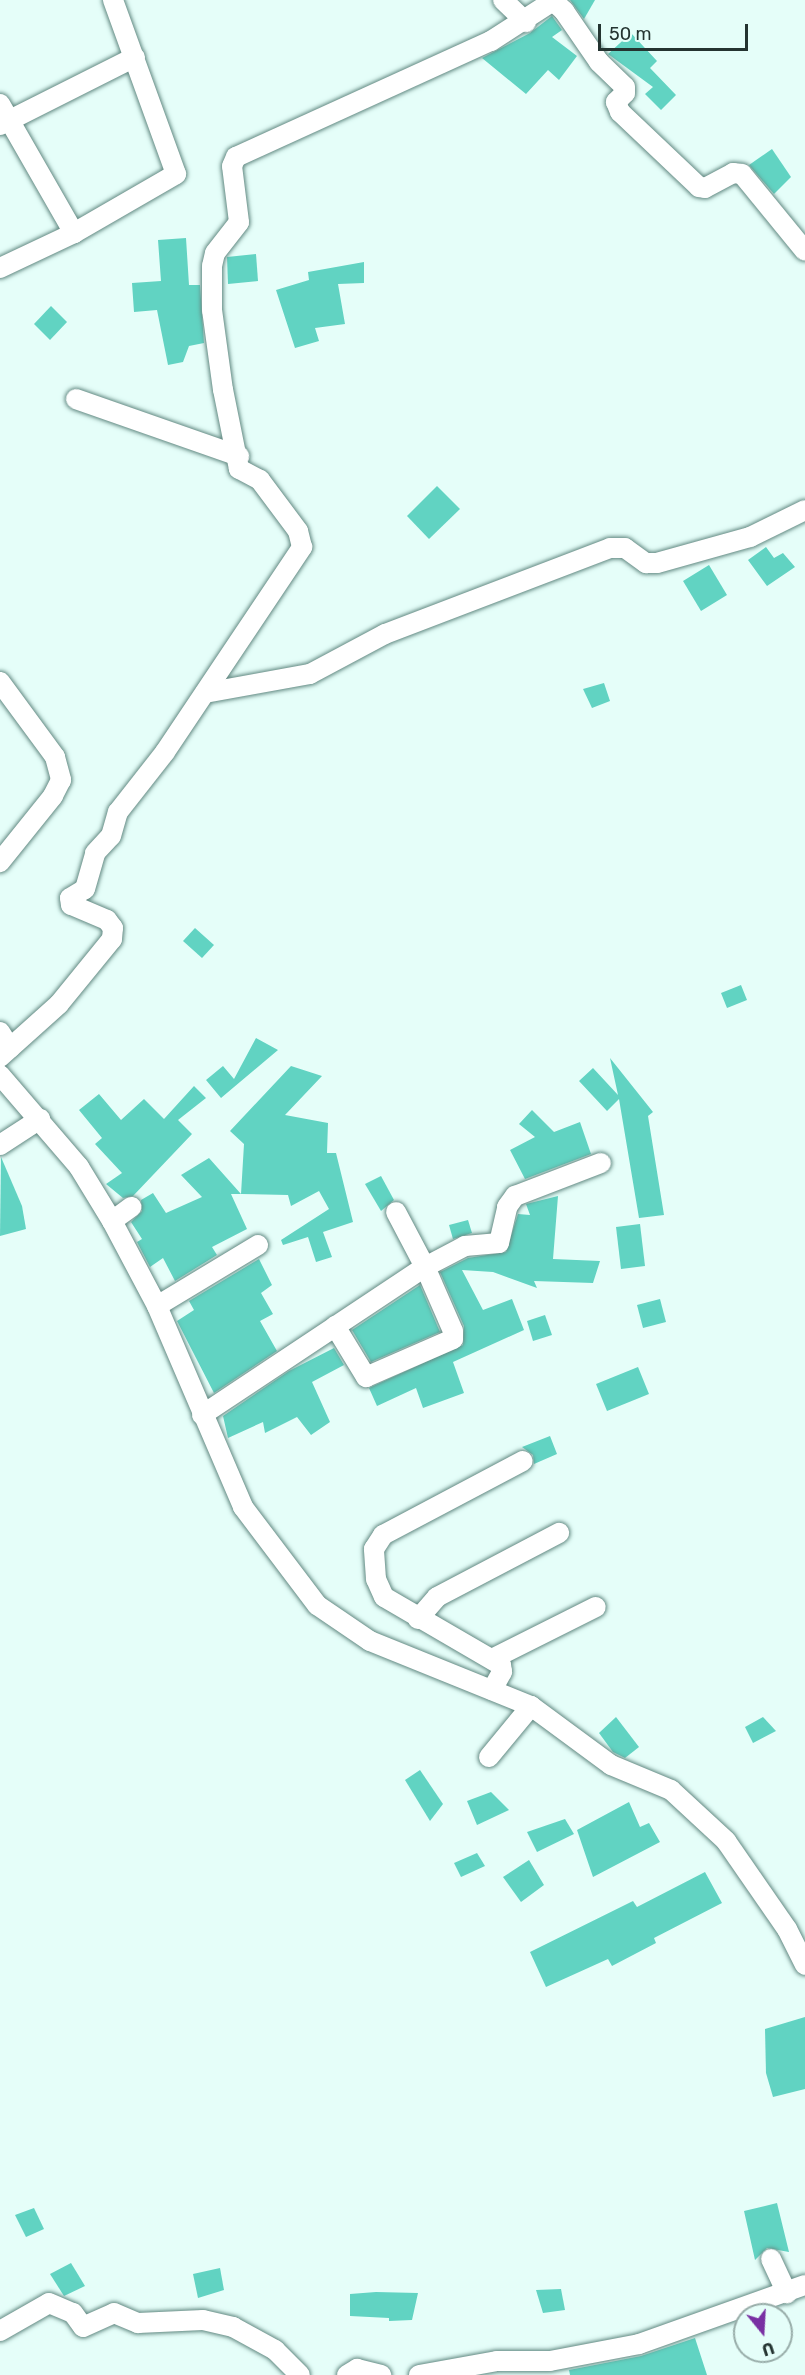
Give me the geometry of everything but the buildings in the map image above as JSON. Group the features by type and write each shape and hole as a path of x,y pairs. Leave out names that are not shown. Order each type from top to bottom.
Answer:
{"street":[{"path":"0,268 74,233 176,174 113,0"},
{"path":"502,0 526,22"},
{"path":"3,1046 59,1004 112,939 113,928 107,920 75,907 69,900 85,889 93,871 94,853 111,836 123,803 205,693 302,547 298,531 260,480 239,468 239,456 223,390 212,310 215,253 239,222 232,166 236,157 491,41 526,22 553,1 564,11 599,62 625,87 625,93 616,102 620,112 699,187 705,188 733,173 742,174 805,251"},
{"path":"74,233 3,116 135,57"},
{"path":"76,399 239,456"},
{"path":"205,693 310,674 385,634 610,548 625,548 646,563 657,563 750,537 805,510"},
{"path":"0,682 55,757 61,780 53,796 0,862"},
{"path":"0,1076 40,1119 79,1167 157,1306 243,1508 317,1605 370,1641 531,1706 611,1765 671,1790 726,1841 787,1929 805,1965"},
{"path":"0,1145 40,1119"},
{"path":"202,1415 426,1267 465,1246 499,1243 507,1207 515,1196 601,1163"},
{"path":"111,1221 131,1207"},
{"path":"335,1326 366,1377 450,1342 453,1331 426,1267 396,1212"},
{"path":"157,1306 258,1245"},
{"path":"492,1690 502,1672 492,1659 392,1604 380,1588 375,1543 383,1535 523,1461"},
{"path":"418,1619 437,1597 559,1533"},
{"path":"492,1659 596,1607"},
{"path":"489,1757 531,1706"},
{"path":"771,2259 787,2294"},
{"path":"419,2375 496,2361 550,2361 639,2344 787,2294 805,2285"},
{"path":"0,2331 49,2303 73,2313 84,2327 114,2313 136,2323 203,2320 233,2327 274,2350 300,2375"},
{"path":"347,2375 357,2369 381,2375"}]}
